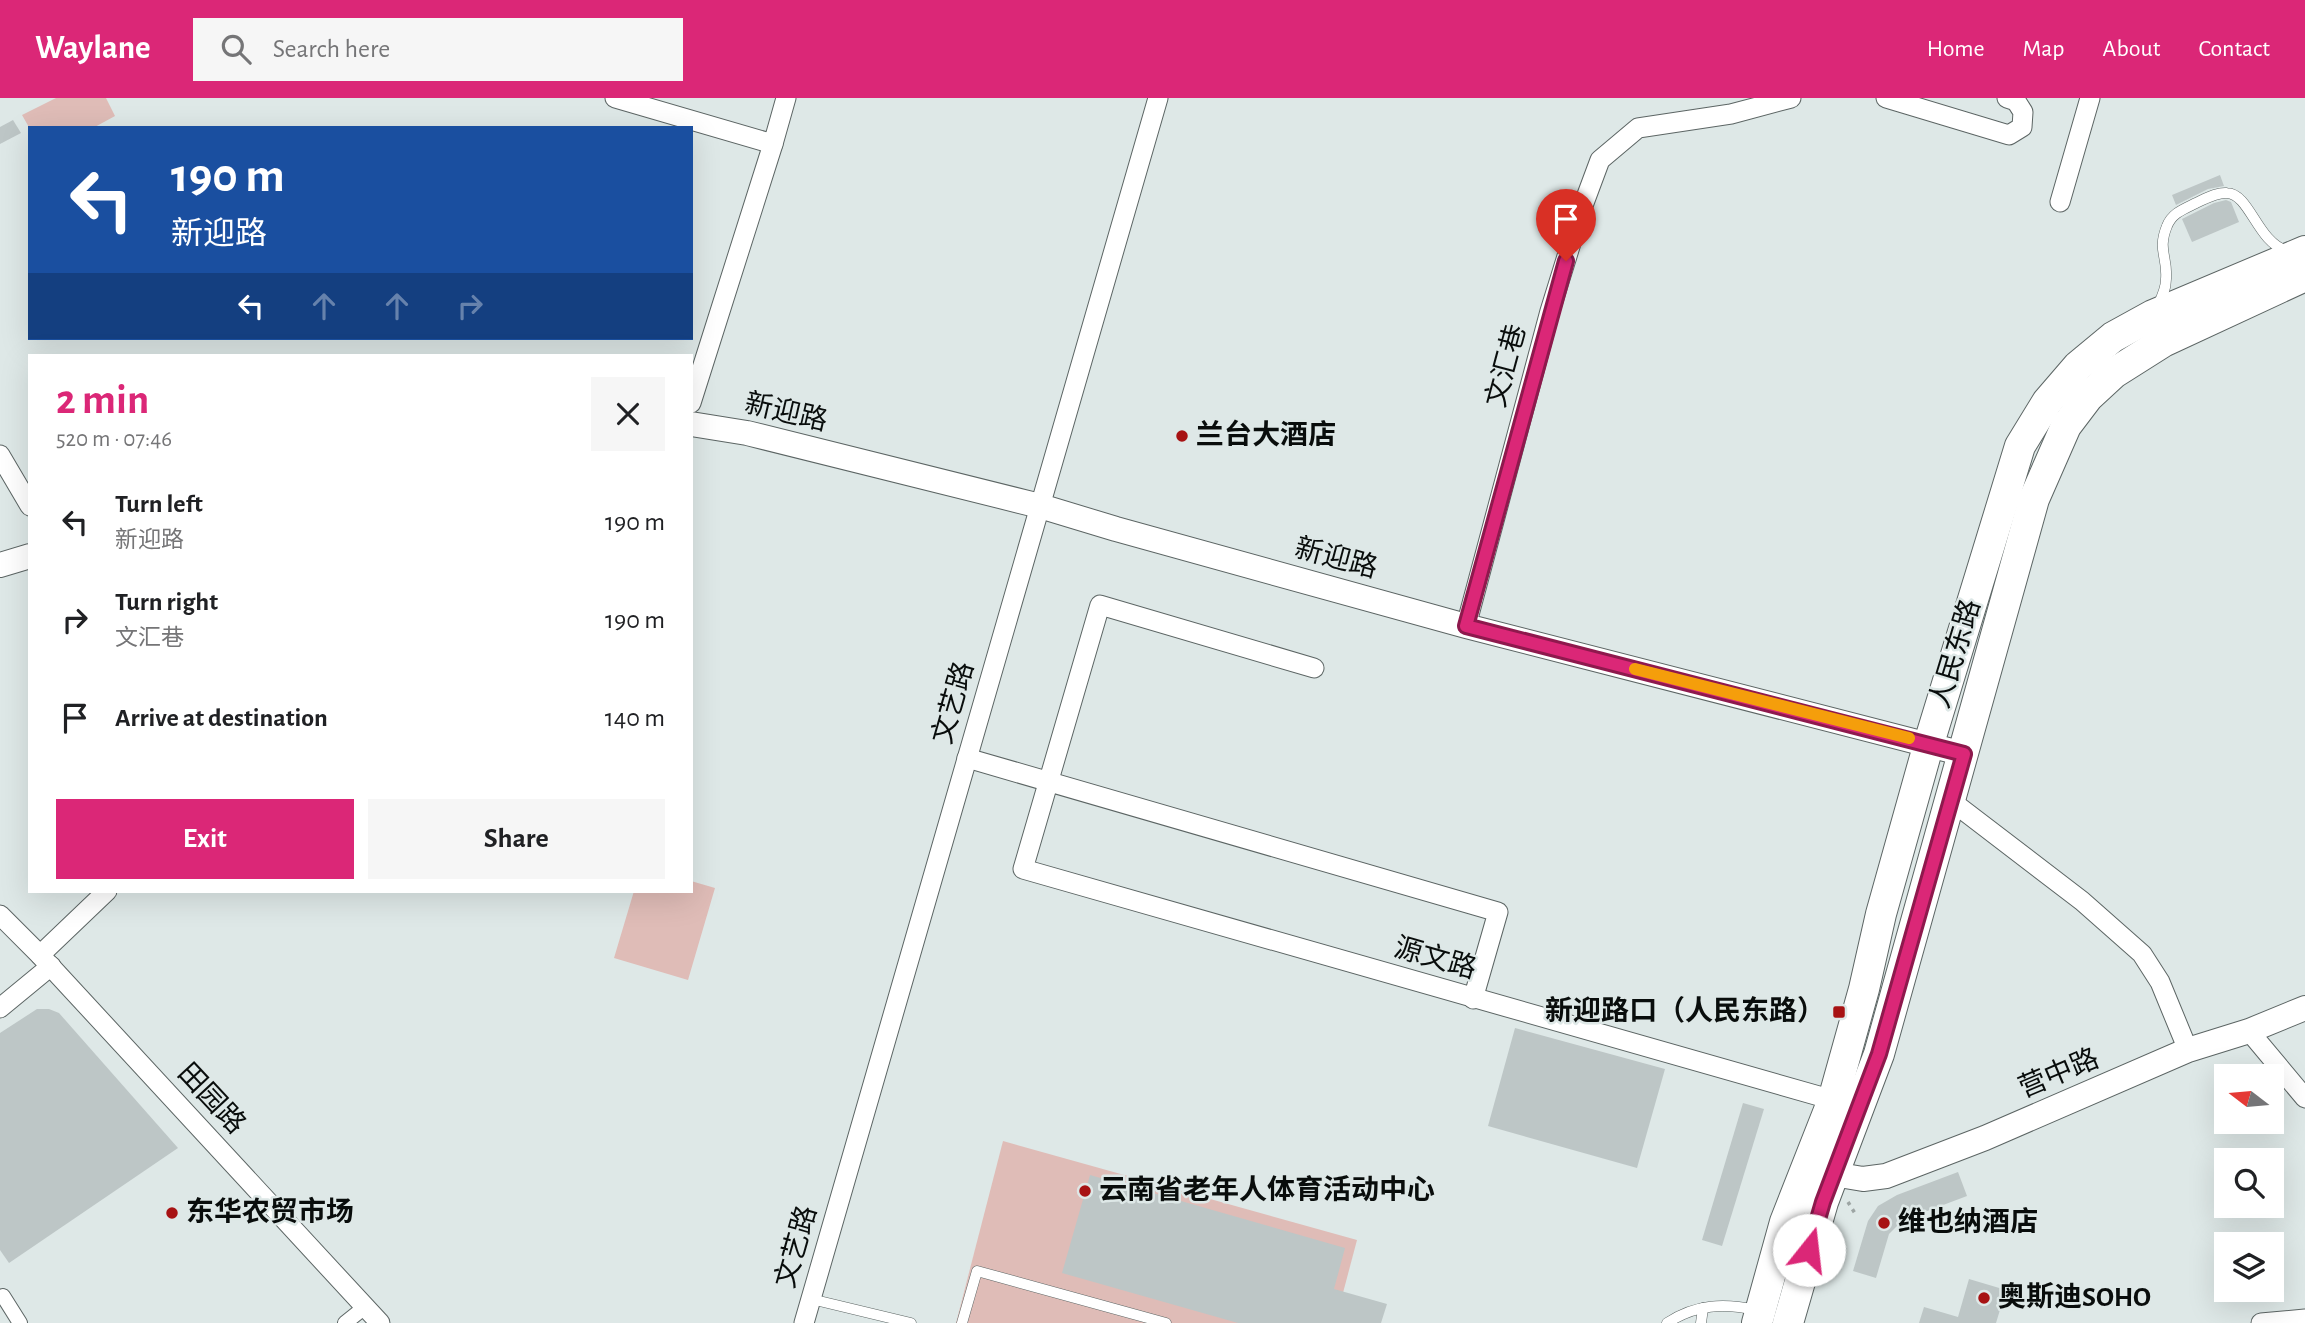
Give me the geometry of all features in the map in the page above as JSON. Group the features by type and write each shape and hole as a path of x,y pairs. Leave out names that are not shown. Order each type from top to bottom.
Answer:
{"main road":[{"name":"人民东路","path":"1758,1317 1785,1222 1833,1100 1929,743 2020,446 2047,402 2078,366 2113,337 2153,315 2304,260"},
{"name":"人民东路","path":"1788,1323 1823,1202 1879,1054 2034,499 2048,463 2066,426 2088,397 2114,373 2304,260"}],"street":[{"path":"615,98 773,144"},
{"path":"693,397 786,98"},
{"name":"文艺路","path":"804,1323 1158,98"},
{"name":"文汇巷","path":"1466,626 1550,311 1600,160 1638,128 1731,114 1791,98"},
{"path":"1886,98 2009,135 2022,127 2024,112 2016,100 2007,98"},
{"path":"2060,202 2090,98"},
{"name":"新迎路","path":"693,424 760,436 1040,506 1466,626 1964,754"},
{"path":"0,455 28,503"},
{"path":"0,565 28,557"},
{"path":"1048,781 1100,605 1314,668"},
{"path":"967,758 1498,912 1474,999"},
{"name":"源文路","path":"1048,781 1023,869 1833,1100"},
{"path":"1950,800 2082,901 2142,954 2160,982 2188,1050"},
{"path":"0,1008 105,893"},
{"name":"田园路","path":"0,915 45,960 380,1323"},
{"name":"营中路","path":"1833,1174 1863,1179 1886,1176 1985,1138 2188,1050 2249,1031 2305,1008"},
{"path":"2249,1031 2305,1098"},
{"path":"3,1296 20,1323"},
{"path":"345,1323 365,1307"},
{"path":"2261,1323 2305,1319"}],"lane":[{"path":"2153,315 2165,290 2167,277 2161,246 2169,222 2181,210 2215,195 2230,192 2238,197 2266,238 2304,260"},
{"path":"962,1323 977,1271 1166,1323"},
{"path":"811,1299 911,1323"},
{"path":"1667,1323 1690,1311 1730,1304 1758,1317"},
{"path":"1701,1323 1703,1308"}],"shaded area":[{"path":"56,98 106,98 115,116 97,126 28,126 22,115"},
{"path":"693,882 715,888 688,980 614,958 633,893 693,893"},
{"name":"云南省老年人体育活动中心","path":"1003,1141 1357,1240 1335,1323 956,1323"}],"building":[{"path":"13,120 21,133 0,144 0,127"},
{"path":"2220,175 2224,186 2208,189 2176,205 2172,195"},
{"path":"2226,200 2231,202 2239,222 2192,242 2182,219"},
{"path":"37,1009 49,1009 59,1013 178,1148 9,1263 0,1250 0,1033"},
{"path":"1515,1028 1665,1069 1637,1168 1488,1126"},
{"path":"1743,1103 1764,1109 1722,1246 1702,1240"},
{"name":"维也纳酒店","path":"1958,1172 1967,1196 1906,1219 1897,1226 1889,1234 1876,1278 1853,1271 1868,1221 1878,1206 1897,1195"},
{"path":"1090,1175 1345,1248 1334,1289 1387,1304 1381,1323 1238,1323 1062,1273"},
{"name":"奥斯迪SOHO","path":"1969,1279 2006,1290 1996,1323 1919,1323 1924,1307 1958,1317"}],"slow traffic":[{"path":"1635,669 1909,738"}],"place":[{"name":"兰台大酒店","path":"1182,436"},
{"name":"新迎路口（人民东路）","path":"1839,1012"},
{"name":"云南省老年人体育活动中心","path":"1085,1191"},
{"name":"东华农贸市场","path":"172,1213"},
{"name":"维也纳酒店","path":"1884,1223"},
{"name":"奥斯迪SOHO","path":"1984,1298"}],"route":[{"path":"1566,261 1550,311 1466,626 1964,754 1879,1054 1823,1202 1809,1250"}]}
